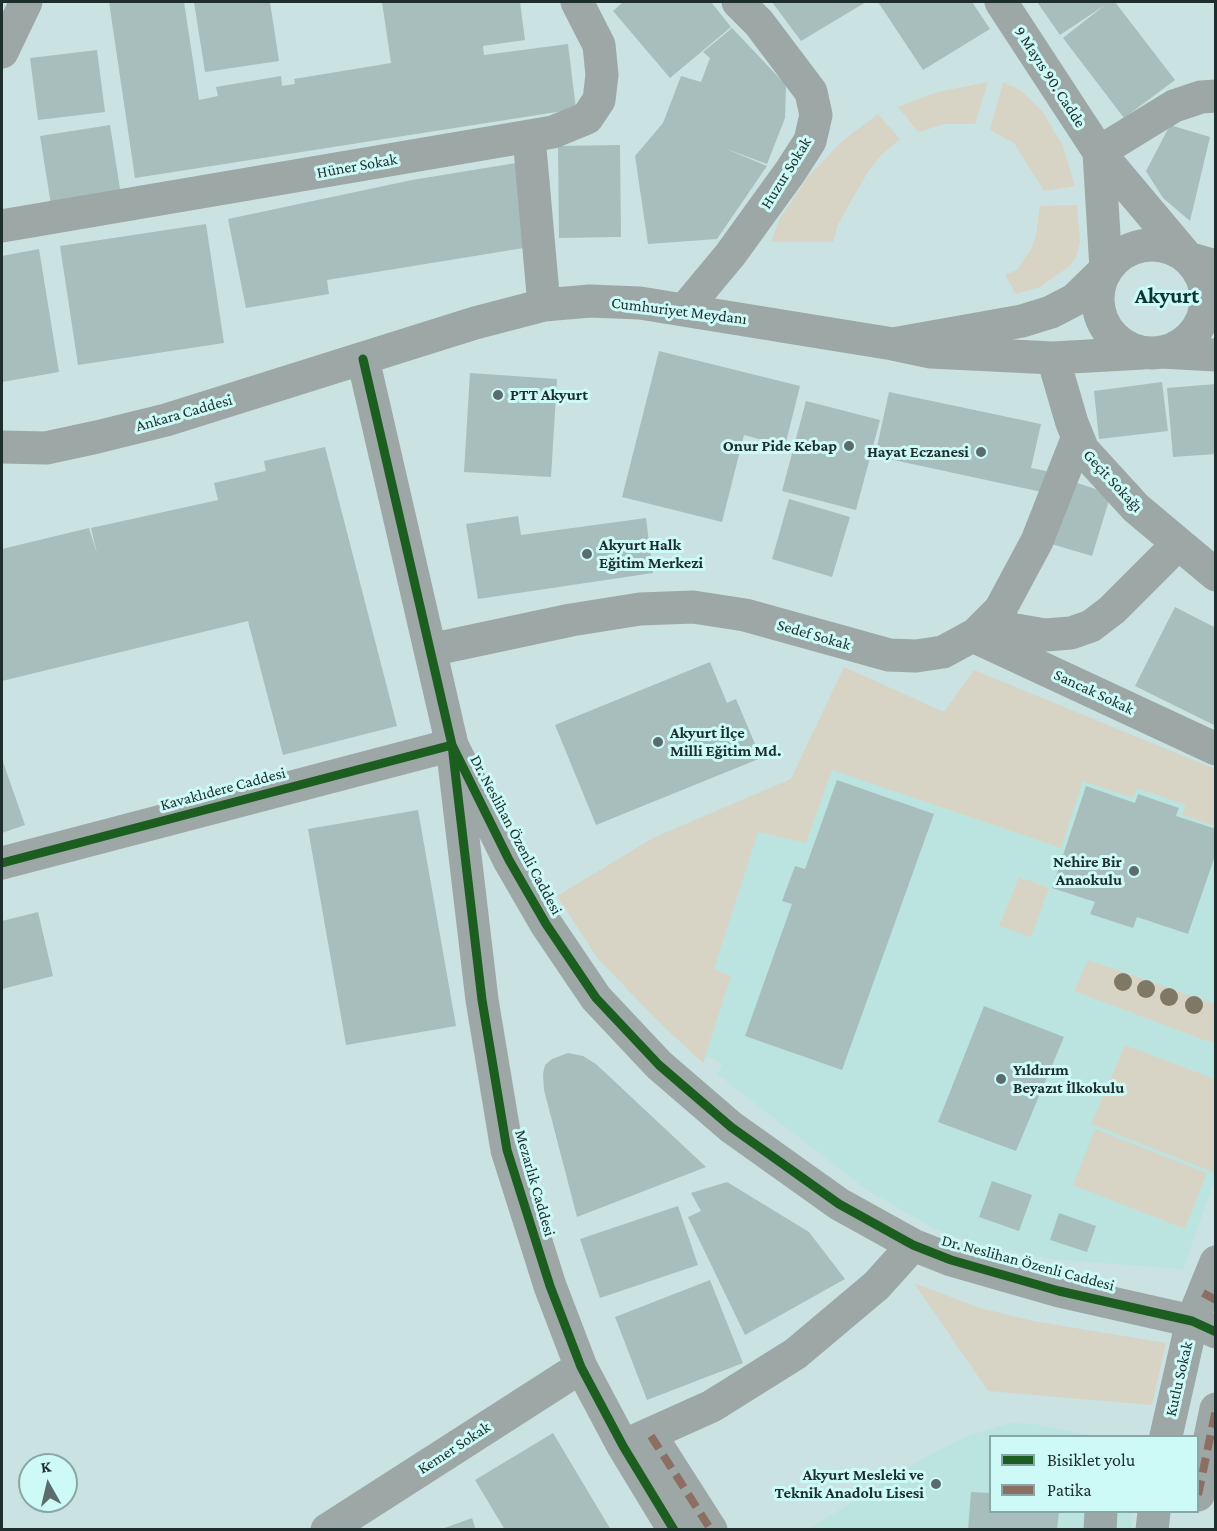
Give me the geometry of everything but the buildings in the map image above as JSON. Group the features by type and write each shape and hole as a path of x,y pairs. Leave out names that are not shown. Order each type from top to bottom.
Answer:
{"street":[{"path":"2,52 26,2"},
{"name":"Hüner Sokak","path":"2,226 553,132 587,118 599,100 602,75 600,45 577,2"},
{"name":"Huzur Sokak","path":"685,309 730,255 790,171 810,141 816,115 811,92 759,23 738,2"},
{"name":"9 Mayıs 90. Cadde","path":"1001,2 1098,152 1202,262"},
{"path":"1098,152 1174,106 1201,97 1215,96"},
{"path":"529,137 544,306"},
{"name":"9 Mayıs 90. Cadde","path":"1098,152 1106,268"},
{"name":"Cumhuriyet Meydanı","path":"363,359 475,323 544,306 590,302 685,309 931,352 1053,358 1152,353 1177,347 1191,336 1204,314 1205,288 1199,271 1202,262 1172,248 1154,244 1136,247 1119,255 1074,300 1051,312 1022,321 893,344"},
{"path":"1106,268 1098,285 1097,303 1101,322 1119,342 1152,353 1215,355"},
{"name":"Geçit Sokağı","path":"1053,358 1077,439 1083,450 1129,500 1215,575"},
{"name":"Ankara Caddesi","path":"2,447 46,448 97,438 166,420 363,359"},
{"name":"Dr. Neslihan Özenli Caddesi","path":"363,359 452,745 509,860 546,924 596,998 659,1065 731,1127 839,1204 913,1245 951,1260 1059,1291 1207,1311"},
{"name":"Sedef Sokak","path":"430,650 571,620 640,609 693,608 745,615 889,655 916,656 943,652 980,630 1000,610 1038,541 1077,439"},
{"path":"980,630 1045,635 1071,633 1091,626 1112,610 1178,545"},
{"name":"Sancak Sokak","path":"980,630 1215,748"},
{"name":"Kavaklıdere Caddesi","path":"2,863 452,745"},
{"name":"Mezarlık Caddesi","path":"452,745 482,1000 507,1150 550,1286 581,1367 637,1441 674,1530"},
{"path":"711,1530 637,1441 712,1406 795,1354 877,1285 913,1245"},
{"path":"1207,1311 1215,1262"},
{"name":"Kutlu Sokak","path":"1167,1435 1207,1311"},
{"name":"Kemer Sokak","path":"331,1529 581,1367"},
{"path":"1199,1485 1215,1409"},
{"path":"1100,1530 1101,1513"},
{"path":"1152,1530 1154,1513"}],"shaded area":[{"path":"988,82 975,124 945,124 918,132 898,107 937,92"},
{"path":"1003,82 1020,90 1042,111 1063,146 1075,186 1044,191 1014,143 990,130"},
{"path":"878,114 900,139 880,156 866,175 838,224 833,242 771,242 779,220 807,178 842,141"},
{"path":"1077,205 1080,241 1077,255 1070,266 1040,287 1016,294 1005,275 1017,270 1031,249 1036,235 1040,206"},
{"path":"844,667 944,712 974,670 1215,769 1215,1179 1183,1269 1048,1259 971,1242 941,1232 867,1190 717,1074 722,1064 707,1056 703,1063 661,1024 598,959 557,896 653,838 791,779"},
{"path":"844,667 944,712 974,670 1215,769 1215,826 1182,815 1186,805 1137,788 1133,798 1083,781 1061,848 832,770 806,843 758,832 714,969 731,976 703,1063 661,1024 598,959 557,896 653,838 791,779"},
{"path":"1019,877 1049,888 1031,937 999,926"},
{"path":"1088,960 1215,1004 1215,1044 1074,991"},
{"path":"1125,1045 1215,1079 1215,1173 1091,1124"},
{"path":"1095,1129 1207,1173 1185,1229 1073,1185"},
{"path":"914,1283 980,1308 1033,1321 1166,1343 1152,1405 988,1391"},
{"name":"Akyurt Mesleki ve Teknik Anadolu Lisesi","path":"1010,1423 1034,1424 1088,1435 989,1435 989,1513 1133,1513 1131,1529 807,1530 926,1457 967,1436"}],"marked path":[{"path":"1203,1293 1216,1300"},
{"path":"1199,1490 1216,1409"},
{"path":"651,1436 711,1530"}],"cycle path":[{"path":"363,359 452,745 509,860 546,924 596,998 659,1065 731,1127 839,1204 913,1245 951,1260 1059,1291 1192,1321 1216,1332"},
{"path":"2,863 452,745 482,1000 507,1150 550,1286 581,1367 623,1446 674,1530"}],"place":[{"name":"PTT Akyurt","path":"498,395"},
{"name":"Onur Pide Kebap","path":"849,446"},
{"name":"Hayat Eczanesi","path":"981,452"},
{"name":"Akyurt Halk Eğitim Merkezi","path":"587,554"},
{"name":"Akyurt İlçe Milli Eğitim Md.","path":"658,742"},
{"name":"Nehire Bir Anaokulu","path":"1134,871"},
{"name":"Yıldırım Beyazıt İlkokulu","path":"1001,1079"},
{"name":"Akyurt Mesleki ve Teknik Anadolu Lisesi","path":"936,1484"}],"district":[{"name":"Akyurt","path":"1167,296"}]}
